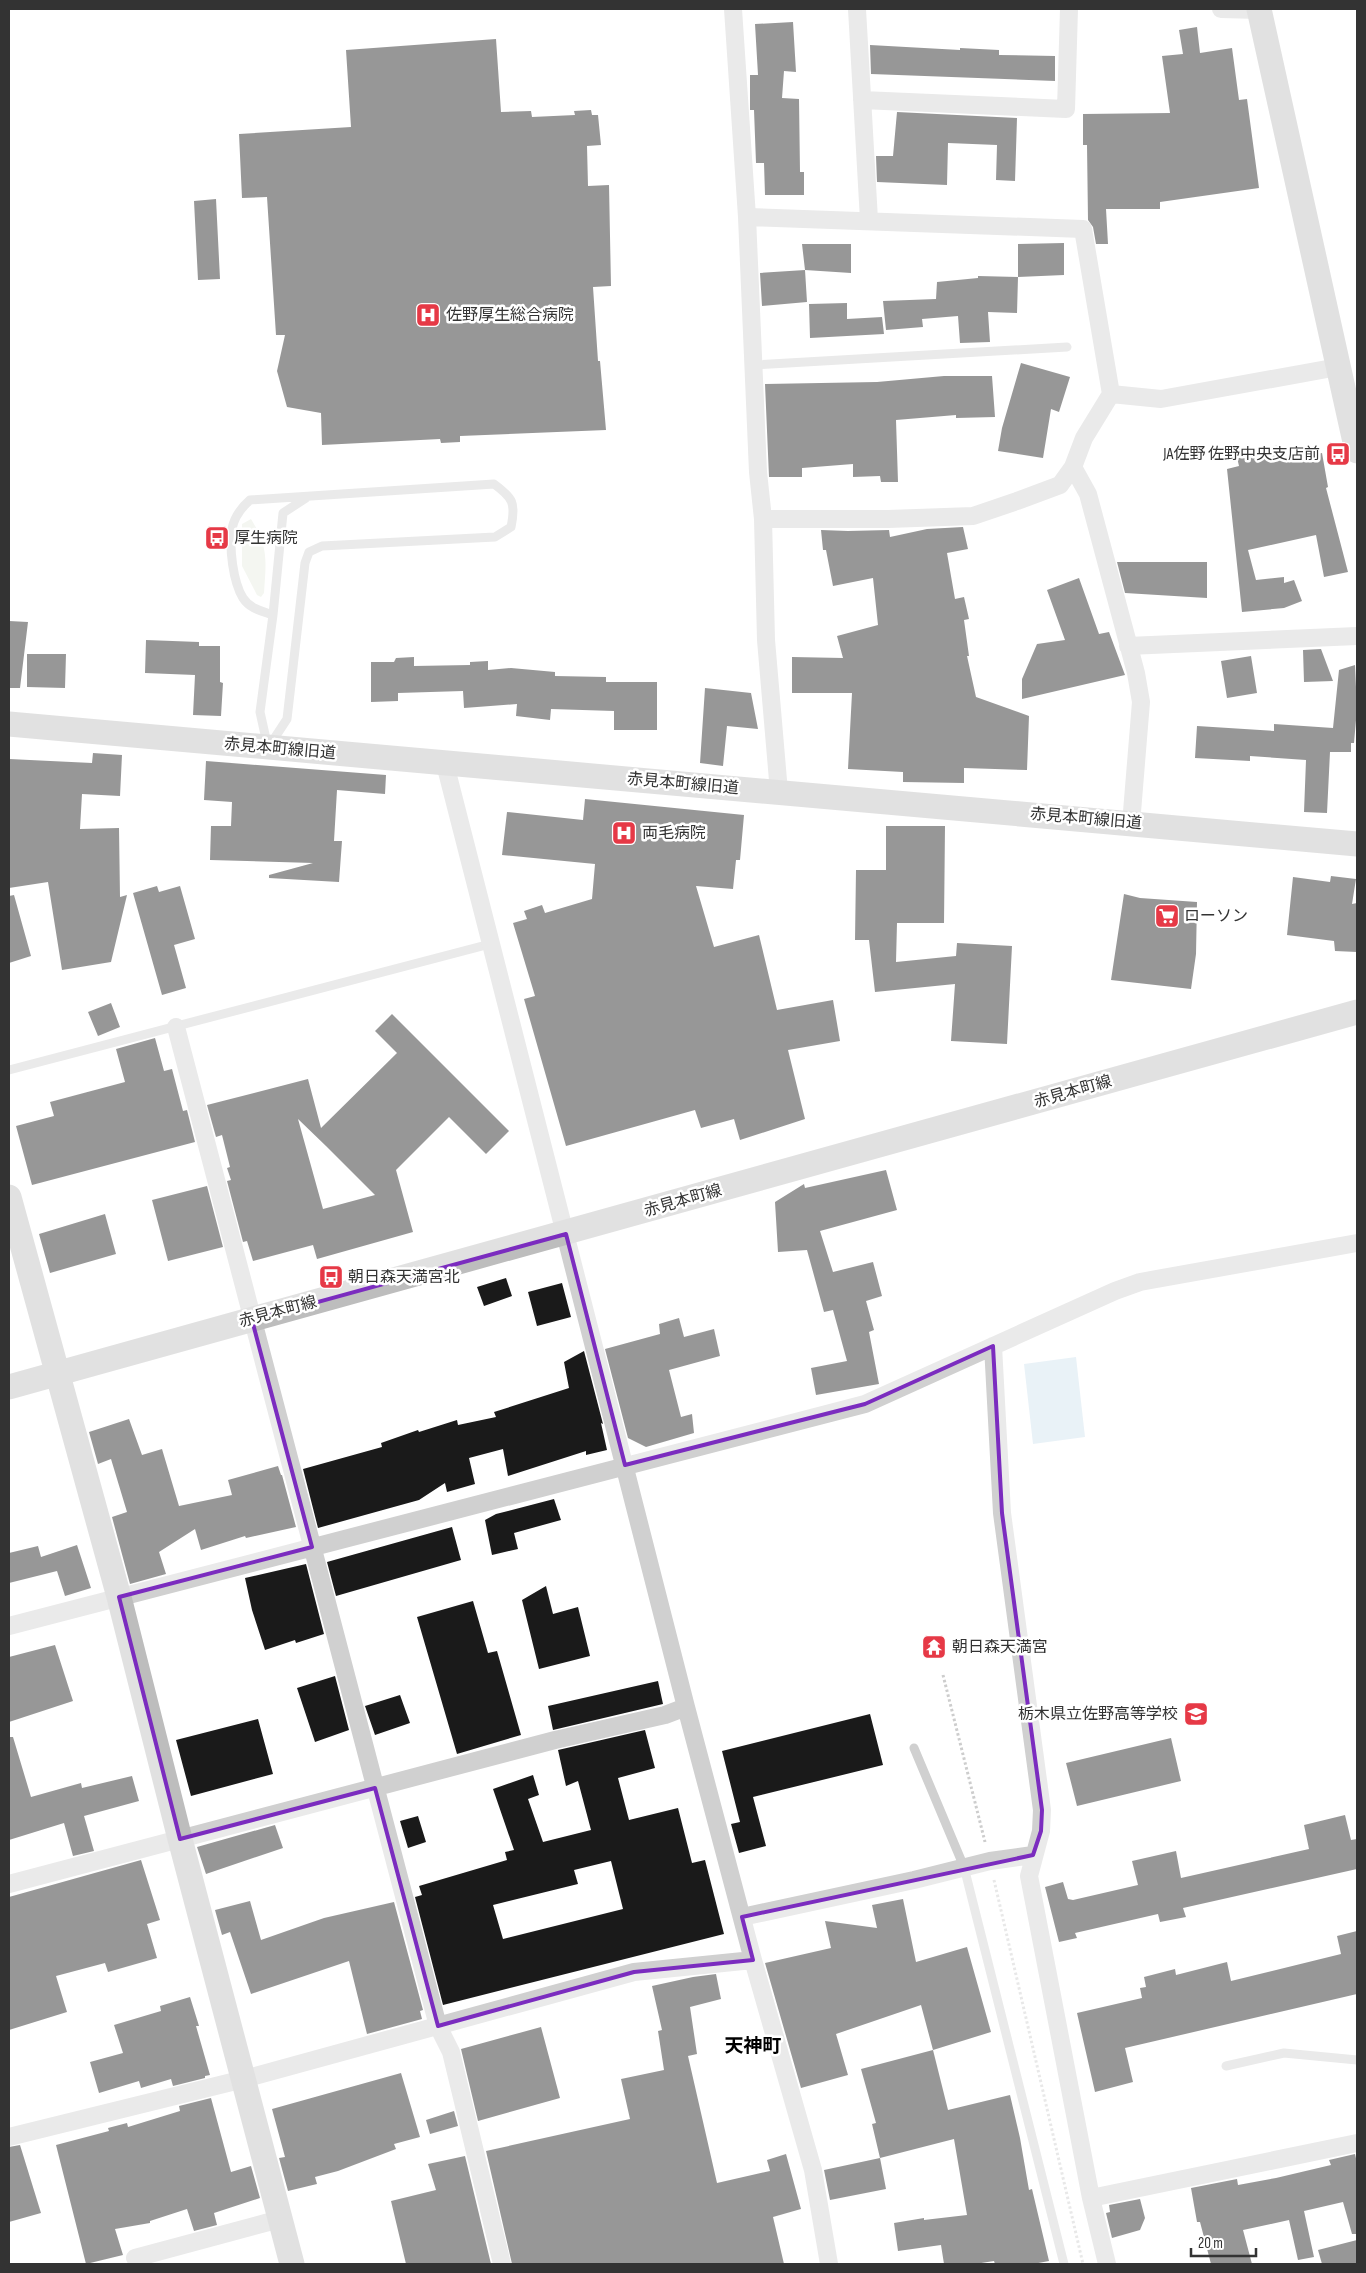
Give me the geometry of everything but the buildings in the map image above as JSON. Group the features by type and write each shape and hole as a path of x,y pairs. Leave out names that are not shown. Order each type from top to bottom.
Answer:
{"street":[{"path":"733,9 747,217 758,472 763,519 766,640 779,792"},
{"path":"857,9 869,220"},
{"path":"862,100 1066,108 1069,9"},
{"path":"1221,9 1259,9 1357,451"},
{"path":"747,217 1083,229 1111,394 1084,438 1073,467 1060,485 972,516 879,519 763,519"},
{"path":"1111,394 1161,399 1338,366"},
{"path":"1073,467 1088,494 1141,702 1131,824"},
{"path":"1128,646 1357,636"},
{"name":"赤見本町線旧道","path":"9,724 1357,844"},
{"path":"446,764 490,944 686,1707 753,1960 813,2170 829,2264"},
{"name":"赤見本町線","path":"9,1388 1357,1012"},
{"path":"176,1026 438,2026 450,2052 502,2264"},
{"path":"9,1198 119,1597 180,1839 292,2264"},
{"path":"9,1626 865,1404 1115,1291 1140,1282 1357,1243"},
{"path":"993,1346 1002,1513 1042,1810 1041,1831 1033,1855 1029,1876 1091,2198 1107,2264"},
{"path":"9,1884 555,1740 666,1715 686,1707"},
{"path":"742,1917 990,1861 1033,1855"},
{"path":"9,2137 244,2079 634,1972 753,1960"},
{"path":"1091,2198 1357,2144"},
{"path":"135,2258 280,2219"}],"lane":[{"path":"754,364 1067,346"},
{"path":"268,748 287,719 305,563 309,552 322,546 496,537 511,527 515,508 508,494 494,484 250,500 236,517 232,530 233,570 244,599 254,609 273,615"},
{"path":"268,748 260,712 273,615 283,513 308,497"},
{"path":"9,1070 490,944"},
{"path":"914,1748 964,1867 1064,2264"},
{"path":"1226,2066 1284,2053 1357,2060"}],"path":[{"path":"943,1675 990,1861 1084,2264"}],"highlighted area":[{"path":"566,1234 625,1465 865,1404 993,1346 1002,1513 1042,1810 1041,1831 1033,1855 742,1917 753,1960 634,1972 438,2026 375,1788 180,1839 119,1597 312,1547 252,1320"}],"shaded area":[{"path":"251,519 264,547 264,593 261,597 257,595 242,566 242,524"}],"water":[{"path":"1076,1357 1085,1437 1033,1444 1024,1364"}],"place":[{"name":"佐野厚生総合病院","path":"428,315"},
{"name":"JA佐野 佐野中央支店前","path":"1338,454"},
{"name":"厚生病院","path":"217,538"},
{"name":"両毛病院","path":"624,833"},
{"name":"ローソン","path":"1167,916"},
{"name":"朝日森天満宮北","path":"331,1277"},
{"name":"朝日森天満宮","path":"934,1647"},
{"name":"栃木県立佐野高等学校","path":"1196,1714"}],"district":[{"name":"天神町","path":"753,2046"}]}
